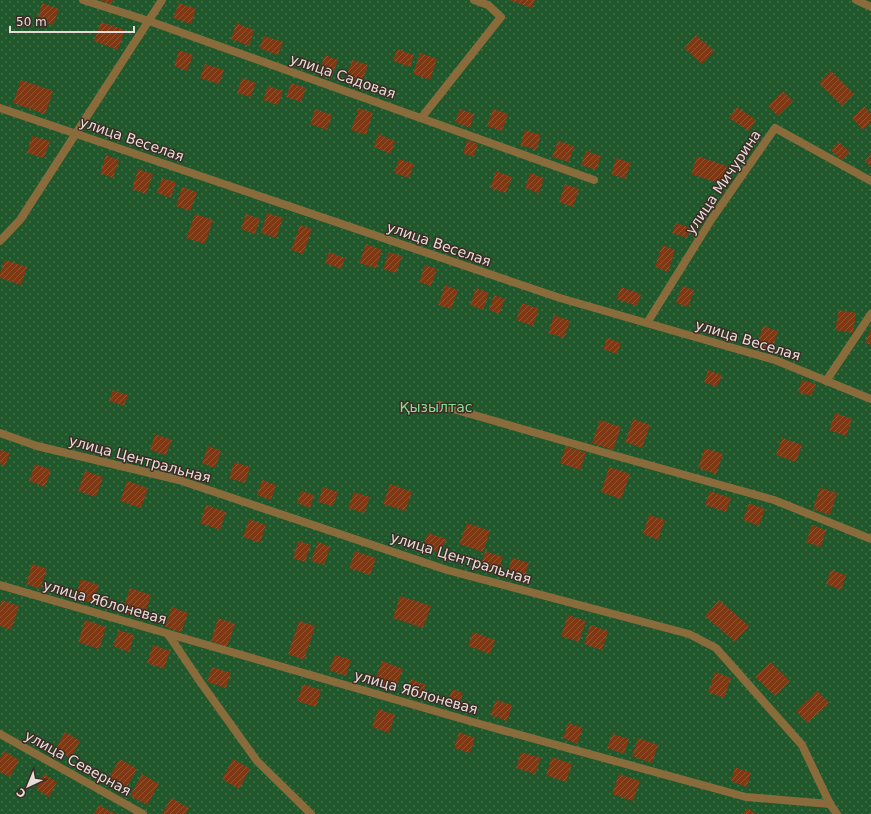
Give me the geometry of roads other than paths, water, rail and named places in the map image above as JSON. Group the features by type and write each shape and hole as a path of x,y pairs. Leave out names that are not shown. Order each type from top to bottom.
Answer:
{"street":[{"name":"улица Садовая","path":"83,0 149,21 422,117 594,180"},
{"path":"0,241 20,220 162,0"},
{"path":"422,117 501,17 488,5 474,0"},
{"path":"856,0 871,7"},
{"name":"улица Веселая","path":"0,108 560,298 775,360 871,399"},
{"name":"улица Мичурина","path":"647,323 711,220 775,128 871,181"},
{"path":"826,381 871,314"},
{"path":"438,405 774,500 871,539"},
{"name":"улица Центральная","path":"0,433 37,446 179,480 447,570 689,634 716,648 802,745 830,804 837,814"},
{"name":"улица Яблоневая","path":"0,585 480,724 746,797 830,804"},
{"path":"168,634 257,761 311,814"},
{"name":"улица Северная","path":"0,734 143,814"}],"park label":[{"name":"Қызылтас","path":"436,407"}]}
